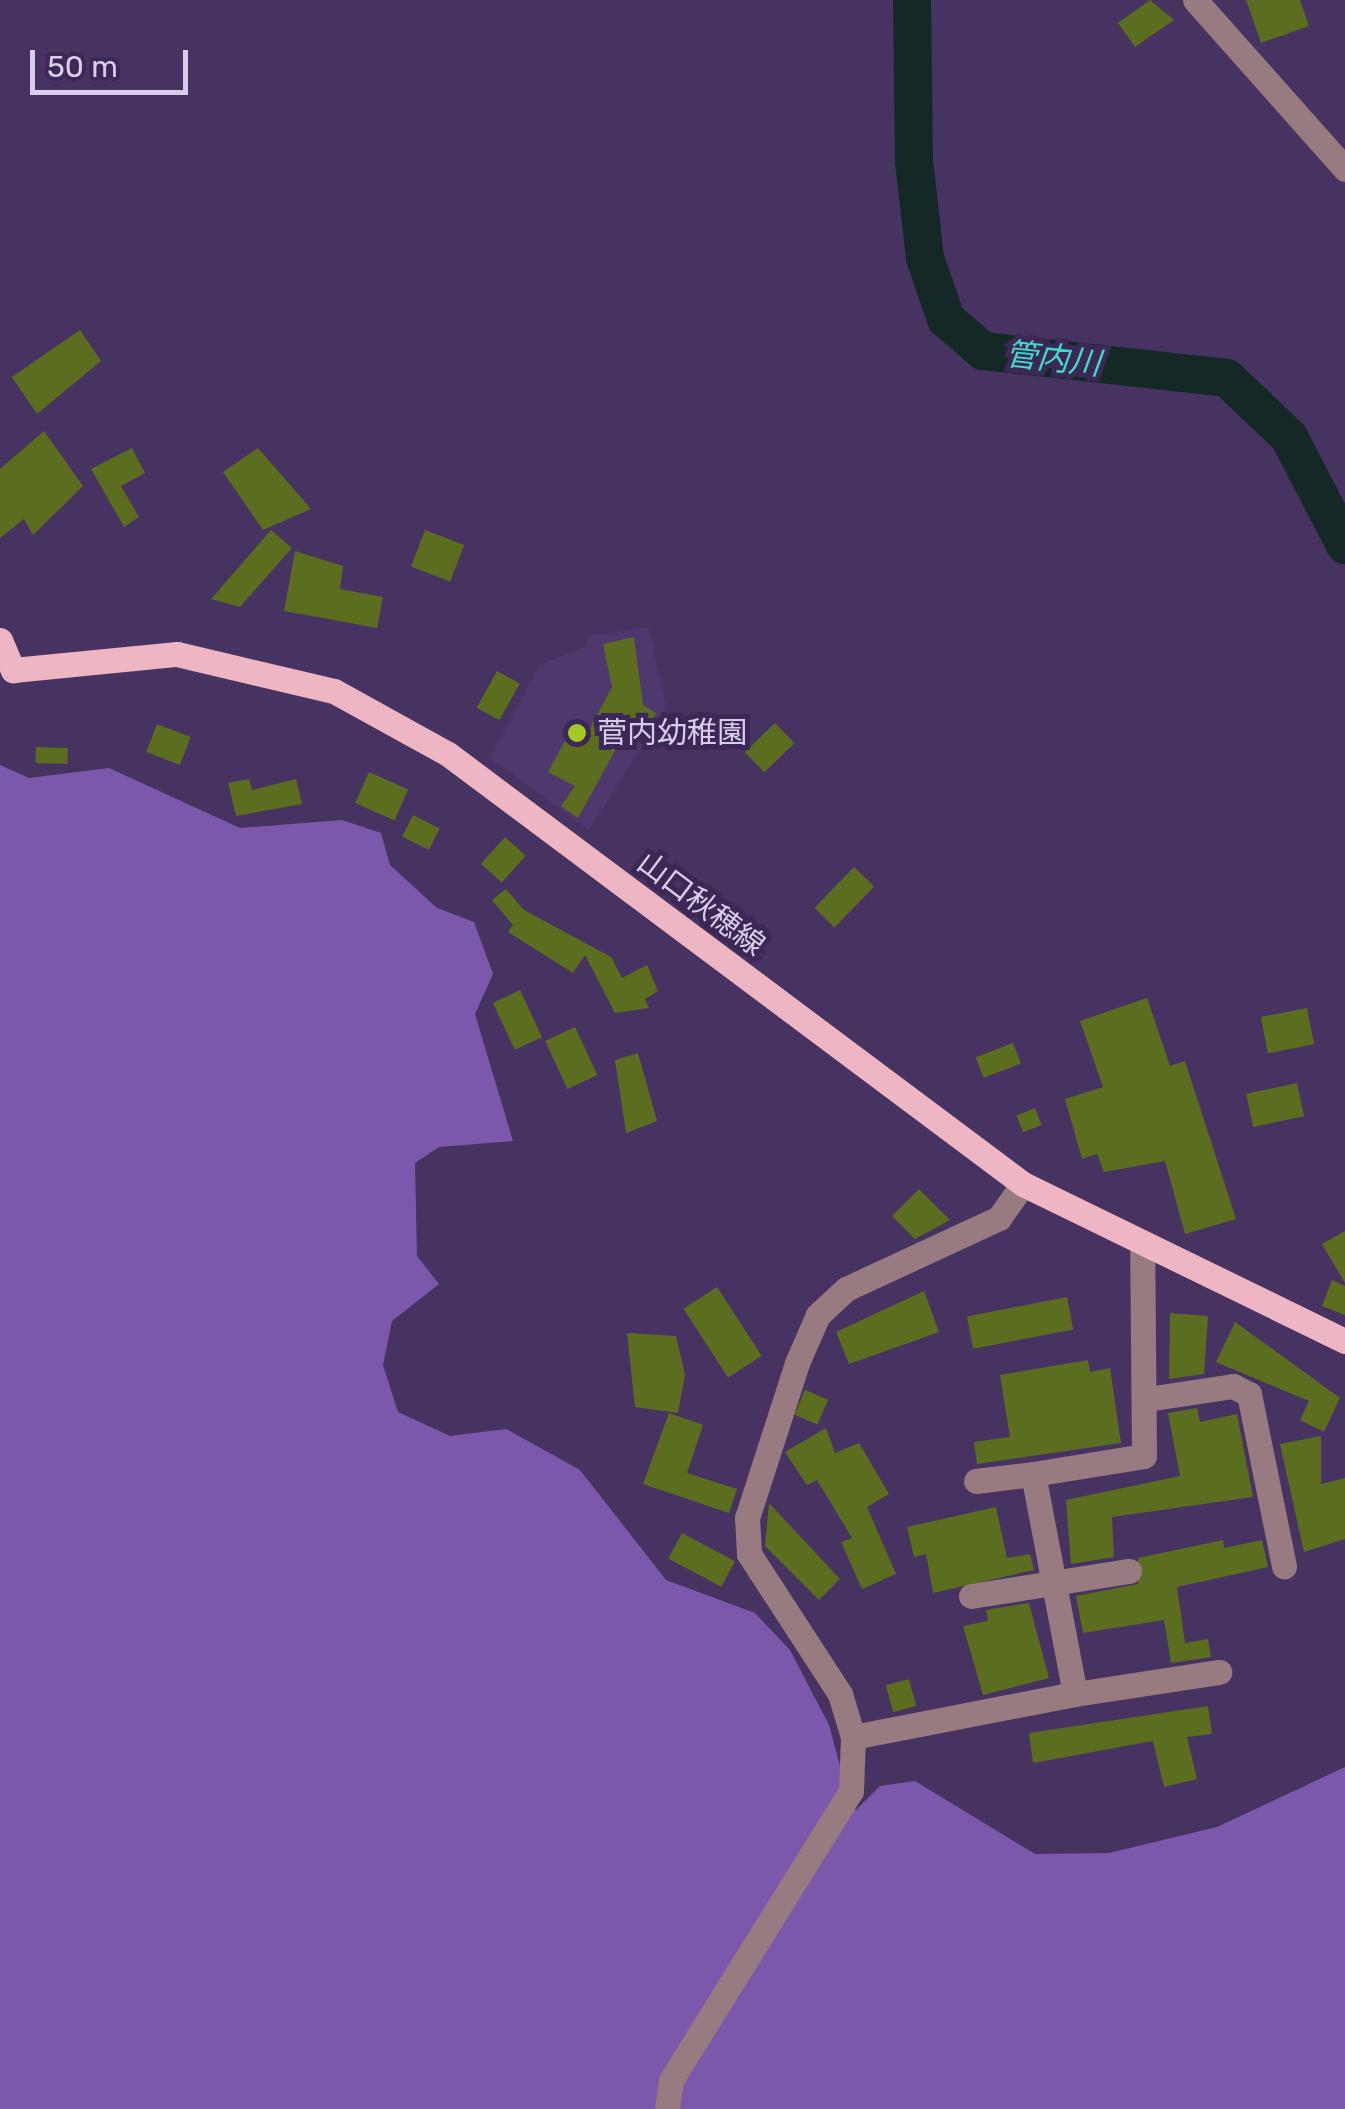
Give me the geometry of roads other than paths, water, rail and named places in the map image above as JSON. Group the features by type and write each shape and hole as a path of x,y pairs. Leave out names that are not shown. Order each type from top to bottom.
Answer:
{"main road":[{"name":"山口秋穂線","path":"0,640 6,673 177,654 334,691 448,754 1023,1184 1142,1248 1345,1341"}],"street":[{"path":"1195,0 1345,169"},
{"path":"667,2109 672,2080 721,1997 832,1832 851,1791 852,1736 840,1694 748,1554 747,1518 769,1440 818,1314 846,1289 999,1218 1023,1184"},
{"path":"976,1481 1144,1456 1147,1400 1142,1248"},
{"path":"1147,1400 1233,1386 1250,1394 1284,1566"},
{"path":"1033,1474 1075,1694"},
{"path":"971,1596 1129,1571"},
{"path":"852,1736 1075,1694 1219,1672"}],"waterway":[{"name":"管内川","path":"912,0 914,161 925,258 946,319 983,351 1227,378 1289,437 1345,545"}],"place":[{"name":"菅内幼稚園","path":"577,733"}]}
